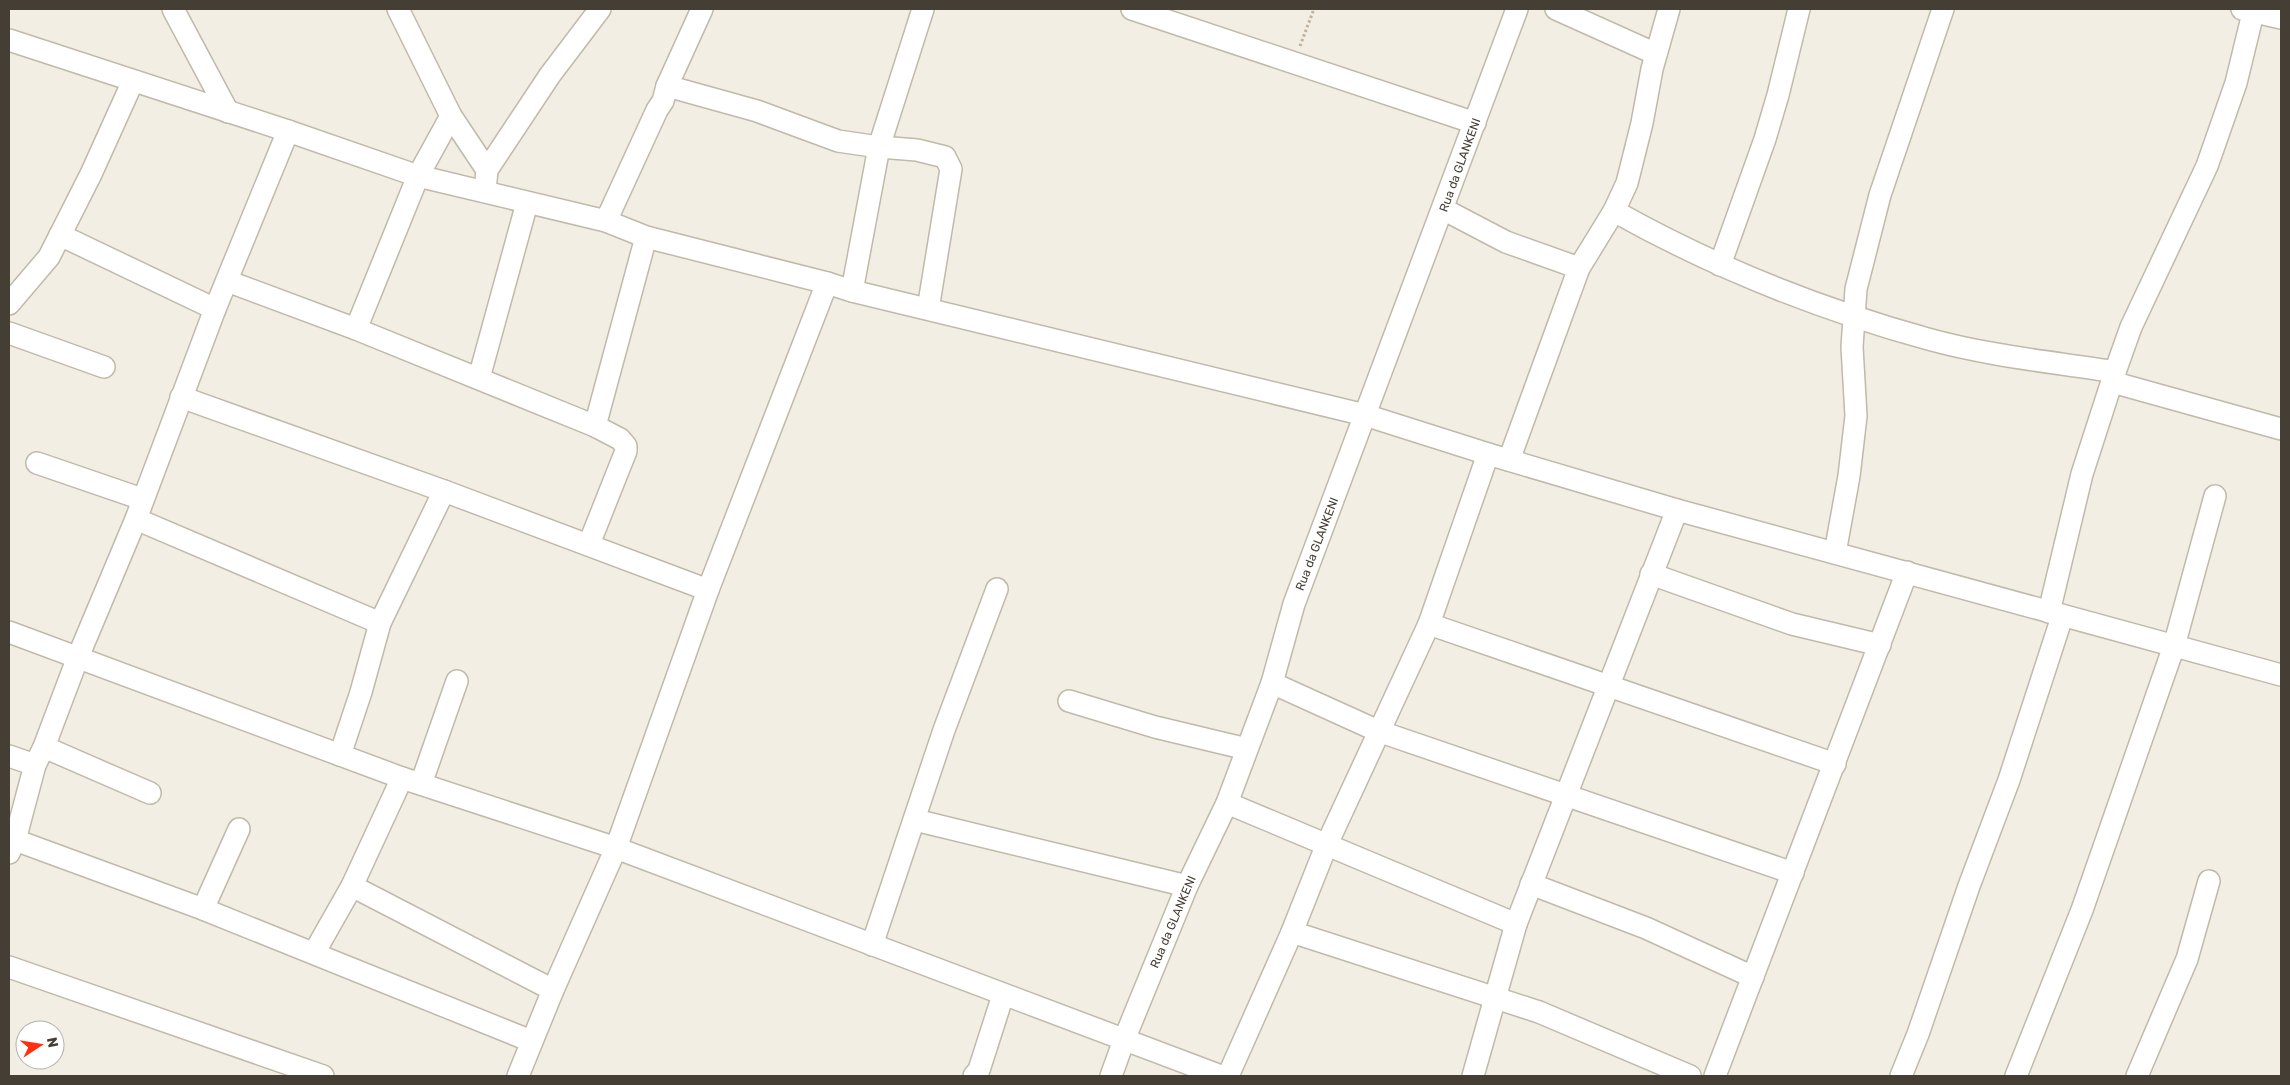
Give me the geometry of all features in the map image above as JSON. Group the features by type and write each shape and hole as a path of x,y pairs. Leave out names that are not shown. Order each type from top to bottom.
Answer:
{"street":[{"path":"173,9 228,112"},
{"path":"486,180 550,75 600,9"},
{"path":"606,221 663,101 667,86 702,9"},
{"path":"852,291 879,147 923,9"},
{"path":"1132,9 1475,124"},
{"name":"Rua da GLANKENI","path":"1111,1076 1188,886 1227,803 1272,683 1294,604 1517,9"},
{"path":"1556,9 1656,54"},
{"path":"1509,460 1579,268 1614,211 1627,182 1636,150 1656,54 1670,9"},
{"path":"1720,265 1770,122 1799,9"},
{"path":"1835,552 1849,476 1856,416 1853,316 1856,289 1880,195 1943,9"},
{"path":"400,10 451,116 486,180"},
{"path":"1900,1076 1918,1034 1969,886 2009,780 2056,614 2082,474 2131,326 2207,166 2236,83 2250,10 2281,18"},
{"path":"9,40 288,131 418,176 486,180 527,202 606,221 646,237 827,282 852,291 1365,415 1677,510 2281,675"},
{"path":"9,304 49,258 91,174 133,81"},
{"path":"667,86 757,111 838,140 879,147 917,150 946,157 951,164 928,309"},
{"path":"356,329 418,176 451,116"},
{"path":"288,131 215,309 139,509 39,756 12,847 204,909 531,1041"},
{"path":"479,378 527,202"},
{"path":"1443,209 1506,242 1579,268"},
{"path":"1614,211 1666,240 1720,265 1853,316 1930,340 2113,377 2281,429"},
{"path":"60,235 215,309"},
{"path":"596,426 646,237"},
{"path":"227,281 356,329 479,378 596,426 620,439 626,446 626,451 589,544"},
{"path":"518,1076 531,1041 616,848 708,590 827,282"},
{"path":"9,333 104,368"},
{"path":"181,397 589,544 708,590"},
{"path":"1228,1076 1292,932 1327,844 1429,624 1488,454"},
{"path":"37,463 380,623"},
{"path":"340,755 361,692 380,623 444,491"},
{"path":"2016,1076 2082,910 2174,646 2215,496"},
{"path":"1473,1076 1516,924 1607,685 1677,510"},
{"path":"1715,1076 1907,572"},
{"path":"1651,574 1792,624 1880,645"},
{"path":"872,945 944,730 997,589"},
{"path":"1429,624 1835,764"},
{"path":"9,632 411,781 616,848 1221,1076"},
{"path":"314,953 411,781 457,681"},
{"path":"1272,683 1378,731 1793,873"},
{"path":"1069,701 1154,727 1246,749"},
{"path":"9,756 39,756 150,793"},
{"path":"1227,803 1516,924"},
{"path":"914,820 1188,886"},
{"path":"204,909 239,829"},
{"path":"2137,1076 2188,958 2209,881"},
{"path":"1531,884 1646,928 1753,977"},
{"path":"352,886 553,990"},
{"path":"1292,932 1539,1012 1690,1076"},
{"path":"9,967 323,1076"},
{"path":"974,1076 979,1070 1003,995"}],"path":[{"path":"1294,63 1314,9"}]}
